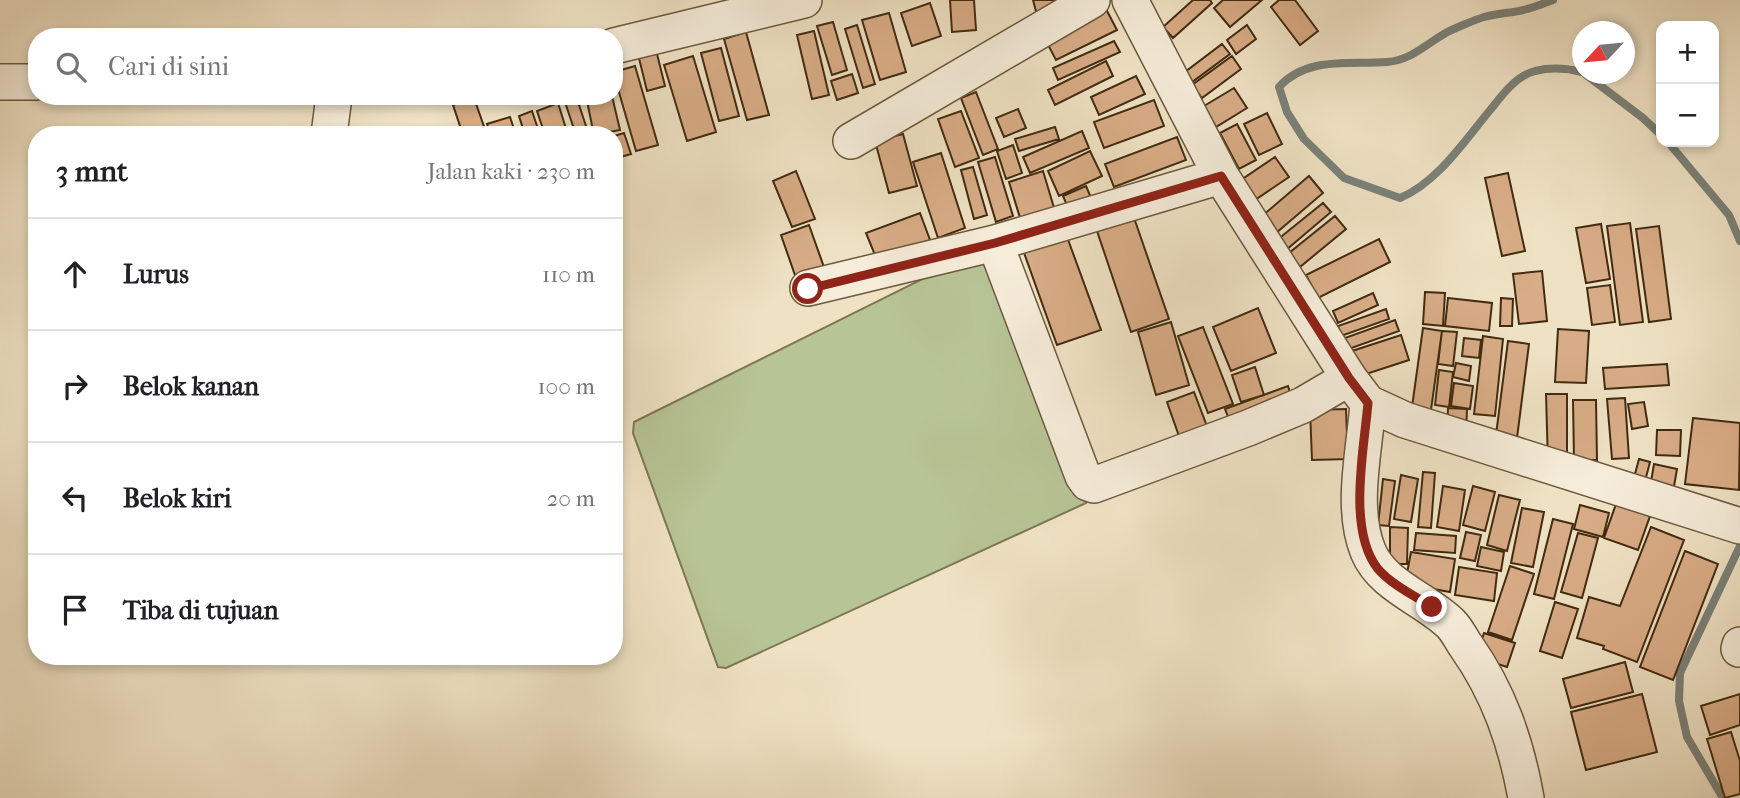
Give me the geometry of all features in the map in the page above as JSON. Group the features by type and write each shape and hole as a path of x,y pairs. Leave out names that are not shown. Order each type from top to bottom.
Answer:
{"street":[{"path":"623,44 804,0"},
{"path":"851,141 1092,0"},
{"path":"1130,0 1221,176 1358,391 1405,420 1731,522"},
{"path":"0,82 28,82"},
{"path":"330,126 333,105"},
{"path":"808,289 995,243 1221,176"},
{"path":"995,243 1083,476 1088,483 1094,485 1303,405 1358,391"},
{"path":"1358,391 1360,512 1368,551 1379,570 1432,607 1452,625 1475,659 1503,710 1526,798"}],"green space":[{"path":"995,243 1087,497 1086,503 726,668 718,667 633,433 634,422"}],"building":[{"path":"950,0 974,0 976,30 952,32"},
{"path":"1033,0 1060,0 1038,19"},
{"path":"1193,0 1210,0 1212,3 1173,38 1163,27"},
{"path":"1223,0 1262,0 1230,27 1214,8"},
{"path":"1279,0 1295,0 1318,31 1300,45 1271,7"},
{"path":"930,3 941,36 912,46 901,13"},
{"path":"1106,9 1117,30 1056,60 1045,39"},
{"path":"889,13 906,72 880,80 862,20"},
{"path":"833,22 847,70 832,75 817,26"},
{"path":"857,25 875,84 863,88 845,29"},
{"path":"1247,25 1256,39 1236,54 1227,40"},
{"path":"814,31 829,95 812,99 797,35"},
{"path":"746,32 769,115 747,120 724,39"},
{"path":"1114,41 1120,52 1058,80 1053,68"},
{"path":"1222,44 1230,54 1188,85 1181,75"},
{"path":"721,48 739,116 719,121 701,53"},
{"path":"656,50 665,86 647,91 638,54"},
{"path":"693,56 716,132 687,141 664,65"},
{"path":"1232,56 1241,69 1202,98 1192,85"},
{"path":"1106,61 1113,76 1055,105 1048,90"},
{"path":"635,66 658,145 636,151 623,105 623,69"},
{"path":"852,74 858,93 837,100 831,81"},
{"path":"1136,76 1145,94 1099,115 1091,97"},
{"path":"1234,88 1247,108 1216,127 1204,106"},
{"path":"976,92 998,149 983,155 961,98"},
{"path":"1154,100 1164,126 1104,148 1094,122"},
{"path":"453,105 476,105 484,126 460,126"},
{"path":"559,105 565,126 542,126 537,111"},
{"path":"566,105 579,105 586,126 573,126"},
{"path":"588,105 614,105 619,126 592,126"},
{"path":"1018,109 1026,128 1004,137 996,118"},
{"path":"532,111 537,126 522,126 519,116"},
{"path":"961,111 979,158 955,167 938,119"},
{"path":"1267,113 1282,144 1259,155 1244,124"},
{"path":"510,117 513,126 488,126 487,124"},
{"path":"1237,124 1256,160 1239,169 1220,133"},
{"path":"1055,127 1059,139 1019,151 1015,139"},
{"path":"1082,131 1089,148 1030,173 1023,157"},
{"path":"623,133 631,154 623,156"},
{"path":"903,134 917,186 889,193 875,141"},
{"path":"1177,137 1186,160 1114,187 1105,164"},
{"path":"1013,145 1022,173 1006,179 997,151"},
{"path":"1090,151 1102,176 1059,196 1048,171"},
{"path":"941,153 965,228 938,238 913,162"},
{"path":"995,157 1013,216 996,222 978,162"},
{"path":"1275,157 1289,177 1252,202 1238,182"},
{"path":"973,167 987,215 974,219 961,170"},
{"path":"796,171 815,219 792,227 773,181"},
{"path":"1043,171 1055,211 1021,221 1009,182"},
{"path":"1508,173 1525,251 1502,256 1485,178"},
{"path":"1309,176 1323,193 1276,233 1262,216"},
{"path":"1086,186 1092,200 1069,210 1063,196"},
{"path":"1323,203 1331,212 1286,250 1277,240"},
{"path":"1132,212 1169,319 1131,332 1095,225"},
{"path":"920,213 930,240 877,260 866,233"},
{"path":"1335,216 1346,229 1300,267 1289,253"},
{"path":"1630,223 1643,322 1620,325 1607,226"},
{"path":"1601,224 1610,279 1586,283 1576,228"},
{"path":"809,225 825,270 797,281 781,235"},
{"path":"1659,226 1671,319 1649,322 1636,229"},
{"path":"1066,234 1101,330 1057,345 1023,250"},
{"path":"1379,239 1390,262 1318,298 1306,275"},
{"path":"1542,271 1547,321 1519,324 1513,274"},
{"path":"1610,285 1615,322 1592,325 1587,288"},
{"path":"1425,292 1445,293 1443,326 1423,324"},
{"path":"1373,293 1378,305 1338,323 1333,311"},
{"path":"1448,298 1492,303 1489,331 1445,326"},
{"path":"1501,298 1513,299 1512,326 1500,326"},
{"path":"1258,308 1276,353 1231,371 1213,327"},
{"path":"1386,309 1389,319 1341,336 1338,326"},
{"path":"1395,320 1399,331 1346,350 1342,339"},
{"path":"1171,322 1189,385 1156,395 1138,332"},
{"path":"1203,327 1233,404 1208,413 1178,336"},
{"path":"1423,328 1442,331 1430,417 1411,414"},
{"path":"1558,329 1589,331 1586,383 1555,382"},
{"path":"1442,331 1457,332 1453,366 1438,364"},
{"path":"1401,335 1409,360 1357,377 1349,352"},
{"path":"1483,336 1503,339 1495,416 1474,414"},
{"path":"1464,338 1481,340 1479,358 1462,356"},
{"path":"1508,341 1529,344 1517,438 1496,435"},
{"path":"1456,363 1471,366 1469,381 1453,377"},
{"path":"1667,364 1669,385 1605,389 1603,368"},
{"path":"1255,367 1264,395 1241,402 1232,375"},
{"path":"1439,370 1453,372 1449,407 1435,405"},
{"path":"1454,383 1473,386 1470,409 1451,406"},
{"path":"1288,386 1294,405 1232,427 1225,409"},
{"path":"1194,392 1208,429 1180,439 1167,402"},
{"path":"1546,394 1567,394 1567,463 1548,464"},
{"path":"1625,398 1629,458 1612,459 1607,399"},
{"path":"1573,400 1596,400 1597,460 1574,460"},
{"path":"1644,402 1648,426 1632,429 1628,404"},
{"path":"1448,408 1467,409 1466,434 1447,432"},
{"path":"1346,409 1348,459 1312,460 1310,410"},
{"path":"1693,418 1740,423 1739,490 1685,484"},
{"path":"1657,430 1681,430 1680,456 1656,455"},
{"path":"1639,459 1650,462 1643,489 1632,485"},
{"path":"1654,464 1677,469 1673,492 1650,488"},
{"path":"1423,472 1435,473 1431,528 1418,527"},
{"path":"1401,475 1418,479 1411,522 1394,519"},
{"path":"1383,479 1395,481 1389,526 1378,525"},
{"path":"1443,486 1465,490 1459,531 1437,527"},
{"path":"1473,486 1495,492 1485,531 1463,525"},
{"path":"1499,495 1520,500 1507,551 1487,545"},
{"path":"1616,504 1650,516 1638,550 1604,538"},
{"path":"1580,505 1609,513 1603,537 1574,529"},
{"path":"1522,508 1544,512 1533,567 1511,563"},
{"path":"1553,519 1573,524 1554,599 1534,594"},
{"path":"1390,527 1408,528 1407,564 1390,564"},
{"path":"1651,527 1684,540 1637,662 1603,649 1604,646 1577,638 1589,597 1620,606"},
{"path":"1466,532 1481,535 1475,561 1460,558"},
{"path":"1416,533 1456,536 1455,553 1414,550"},
{"path":"1578,533 1598,538 1582,598 1561,592"},
{"path":"1481,547 1504,552 1501,571 1477,566"},
{"path":"1685,551 1718,564 1673,680 1640,667"},
{"path":"1411,552 1455,559 1450,592 1405,584"},
{"path":"1510,566 1534,574 1512,640 1488,632"},
{"path":"1459,567 1497,573 1494,601 1455,595"},
{"path":"1555,602 1578,609 1562,658 1540,651"},
{"path":"1484,633 1515,643 1507,667 1476,657"},
{"path":"1625,662 1633,692 1571,708 1563,679"},
{"path":"1642,694 1657,752 1586,770 1571,712"},
{"path":"1740,694 1740,725 1710,735 1701,706"},
{"path":"1731,732 1740,761 1740,794 1725,798 1707,739"}],"waterway":[{"path":"1553,0 1476,20 1447,32 1411,55 1396,61 1315,66 1302,70 1279,87 1287,112 1304,139 1344,178 1400,198 1414,191 1439,171 1516,81 1535,71 1572,70"},
{"path":"1598,84 1656,130"},
{"path":"1672,147 1729,215 1740,241"},
{"path":"1723,798 1687,737 1679,701 1680,673 1740,546"}],"route":[{"path":"808,289 995,243 1221,176 1349,378 1368,403 1361,457 1360,512 1368,551 1379,570 1432,607"}]}
